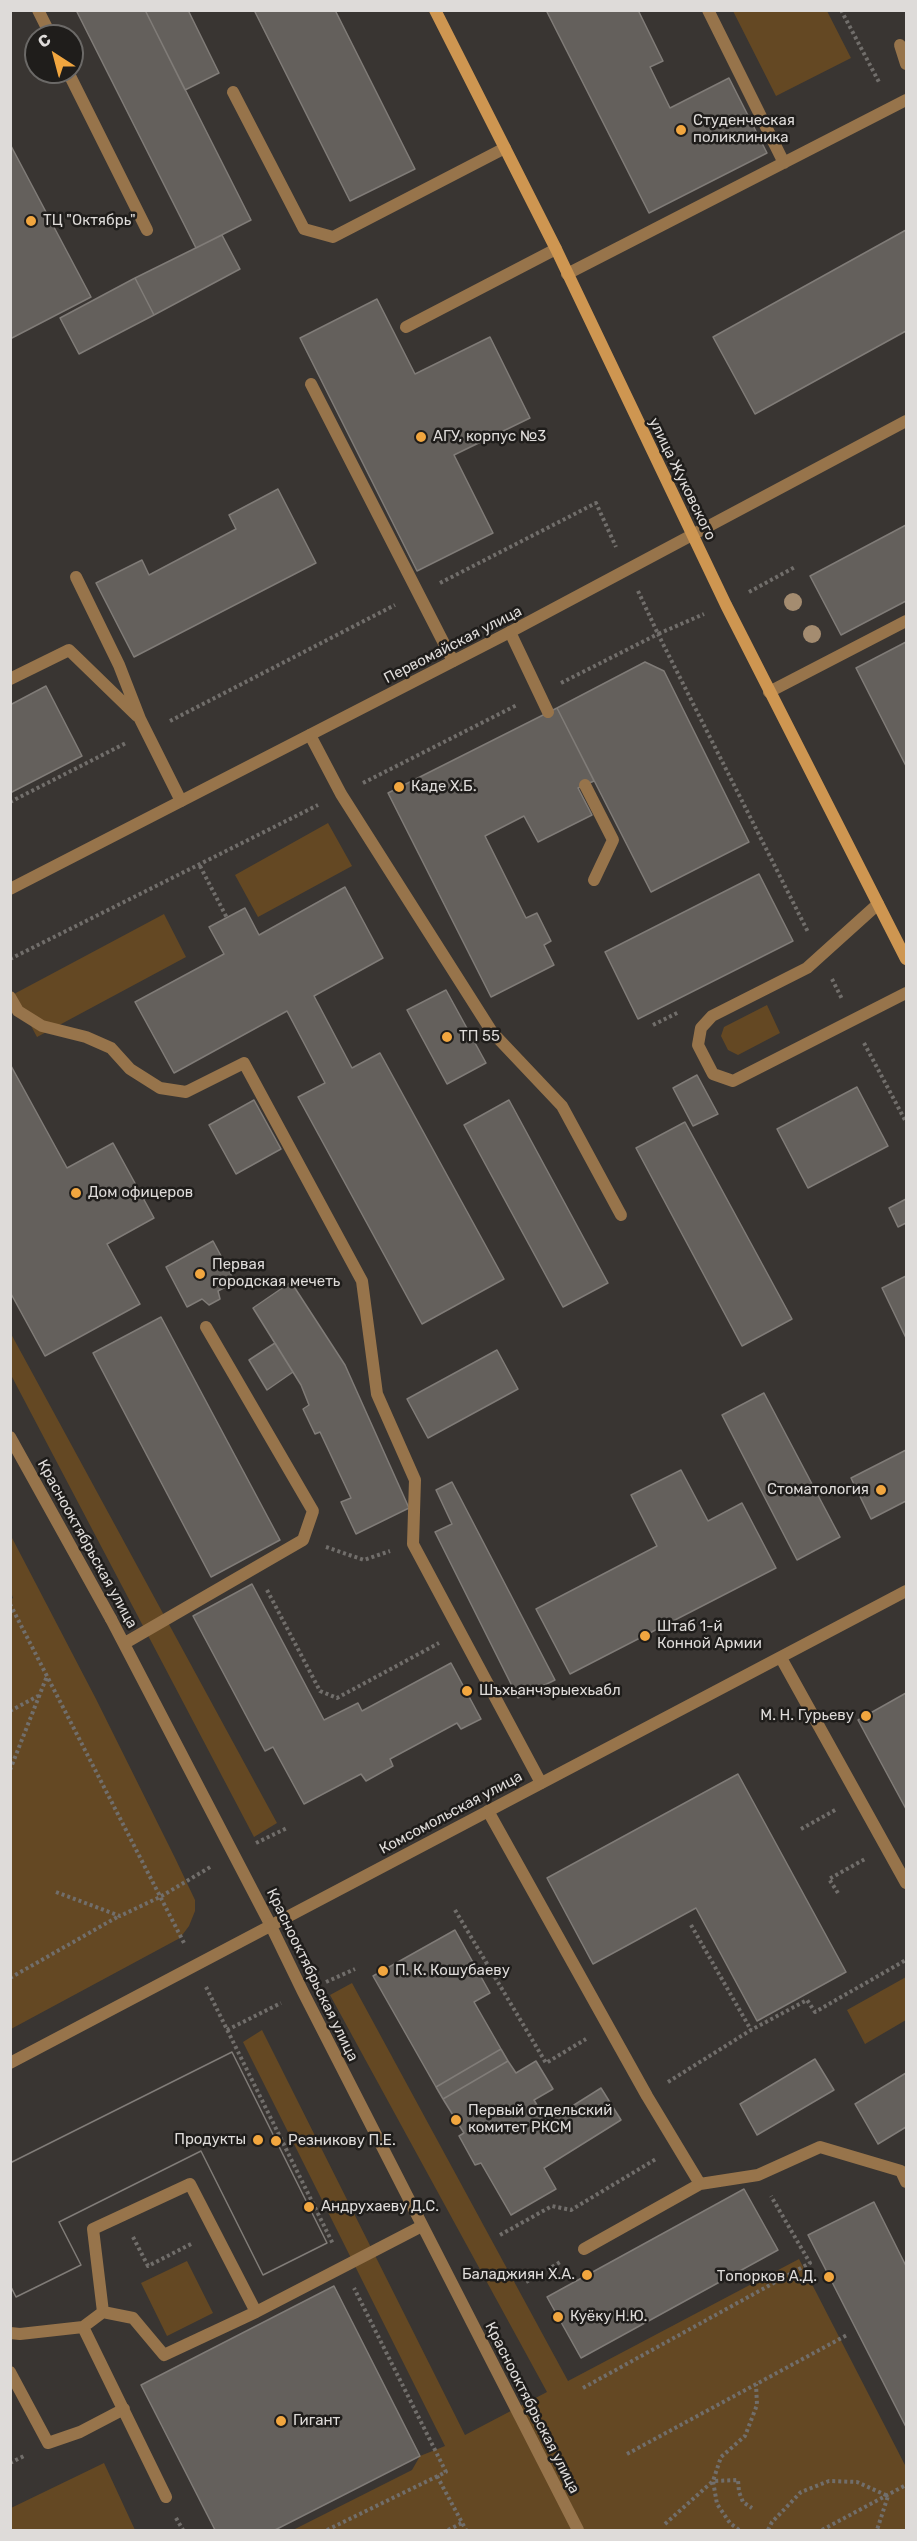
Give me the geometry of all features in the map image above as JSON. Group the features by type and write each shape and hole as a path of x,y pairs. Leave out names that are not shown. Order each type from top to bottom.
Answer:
{"street":[{"path":"38,10 45,24"},
{"name":"улица Жуковского","path":"435,10 556,249 769,692 906,959"},
{"path":"708,10 784,163"},
{"path":"900,45 906,64"},
{"path":"74,84 147,230"},
{"path":"232,92 304,229 333,237 505,148"},
{"path":"567,274 906,100"},
{"path":"406,327 556,249"},
{"path":"311,384 453,662"},
{"name":"Первомайская улица","path":"10,889 453,662 906,421"},
{"path":"76,577 119,665 146,733 182,801"},
{"path":"769,692 906,621"},
{"path":"510,632 548,712"},
{"path":"10,679 69,650 140,719"},
{"path":"310,735 341,794 492,1032 562,1106 621,1215"},
{"path":"585,785 613,840 594,880"},
{"path":"878,904 821,958 807,968 712,1016 701,1028 698,1045 713,1074 733,1081 906,993"},
{"path":"10,997 18,1011 42,1026 86,1037 111,1048 129,1069 160,1088 186,1092 244,1063 362,1281 377,1394 415,1480 413,1544 541,1783"},
{"path":"125,1643 303,1540 313,1511 206,1328"},
{"name":"Краснооктябрьская улица","path":"10,1437 125,1643 578,2530"},
{"name":"Комсомольская улица","path":"10,2062 906,1591"},
{"path":"781,1658 906,1883"},
{"path":"488,1811 647,2096 700,2184"},
{"path":"584,2249 700,2184 758,2175 820,2147 905,2174"},
{"path":"103,2312 93,2229 190,2184 256,2312"},
{"path":"10,2333 20,2334 83,2327 103,2312 133,2318 164,2355 256,2312 422,2226"},
{"path":"83,2327 166,2497"},
{"path":"10,2372 48,2443 80,2433 124,2409"}],"path":[{"path":"841,10 892,108"},
{"path":"10,802 596,503"},
{"path":"10,959 200,866 658,634 852,1020 906,1122"},
{"path":"200,866 227,918"},
{"path":"303,1540 364,1560 413,1544"},
{"path":"255,1568 320,1691 337,1698 460,1632"},
{"path":"10,1604 196,1965 446,2472 327,2530"},
{"path":"10,1770 47,1676"},
{"path":"10,1711 39,1695"},
{"path":"801,1828 859,1797"},
{"path":"838,1893 829,1878 886,1847"},
{"path":"56,1892 120,1916"},
{"path":"10,1978 120,1916 160,1897"},
{"path":"455,1910 546,2063 609,2026"},
{"path":"691,1925 751,2030"},
{"path":"647,2096 751,2030 807,2000 815,2012 906,1960"},
{"path":"500,2235 552,2206 571,2210 678,2147"},
{"path":"583,2388 810,2263 758,2175"},
{"path":"122,2216 148,2266 215,2232"},
{"path":"526,2282 584,2249"},
{"path":"627,2454 847,2335"},
{"path":"739,2530 730,2523 717,2504 713,2481 721,2457 745,2436 758,2405 756,2384"},
{"path":"437,2476 465,2530"},
{"path":"665,2524 713,2481 738,2480 743,2502 752,2508"},
{"path":"768,2530 772,2522 801,2492 829,2481 857,2482 888,2496"},
{"path":"822,2530 906,2485"},
{"path":"877,2530 888,2496"},
{"path":"448,2530 462,2523"}],"shaded area":[{"path":"733,11 827,11 851,58 776,96"},
{"path":"328,823 352,866 258,917 235,875"},
{"path":"164,914 186,957 37,1037 14,994"},
{"path":"767,1005 780,1033 738,1055 728,1050 721,1036 724,1027"},
{"path":"10,1332 277,1823 254,1837 11,1375"},
{"path":"11,1536 176,1860 195,1900 195,1911 189,1926 180,1938 11,2029 10,1600 13,1598 11,1592"},
{"path":"906,1977 906,2020 865,2044 847,2010"},
{"path":"352,1983 568,2381 799,2259 906,2467 906,2530 293,2530 412,2470 420,2456 445,2446 243,2042 262,2030 465,2435 547,2392 330,1995"},
{"path":"187,2261 213,2313 167,2336 141,2283"},
{"path":"104,2463 135,2530 11,2530 11,2508"}],"building":[{"path":"76,10 145,10 251,220 196,248"},
{"path":"145,10 188,10 219,73 185,90"},
{"path":"254,10 335,10 415,169 350,201"},
{"name":"Студенческая поликлиника","path":"546,10 638,10 663,61 650,67 670,108 729,78 767,153 649,213"},
{"name":"ТЦ \"Октябрь\"","path":"10,144 91,297 10,339"},
{"path":"906,230 906,331 755,414 713,337"},
{"path":"222,235 240,269 154,315 135,278"},
{"path":"135,278 154,315 79,354 60,318"},
{"name":"АГУ, корпус №3","path":"377,299 415,374 490,337 530,418 454,455 493,533 417,571 300,338"},
{"path":"278,489 316,563 134,657 96,583 142,560 149,575 236,529 229,515"},
{"path":"906,525 906,601 841,635 810,576"},
{"path":"906,642 906,766 856,668"},
{"path":"645,662 664,671 749,842 651,892 557,708"},
{"path":"46,686 82,756 10,793 10,705"},
{"path":"557,708 594,781 578,788 592,815 538,842 524,816 485,836 526,918 537,913 551,941 544,945 554,965 491,997 388,793"},
{"path":"759,874 793,941 638,1019 605,952"},
{"path":"345,887 383,958 314,996 352,1068 380,1053 504,1279 422,1324 298,1097 325,1083 287,1011 174,1073 135,1002 224,954 209,927 245,908 259,935"},
{"name":"ТП 55","path":"446,990 486,1063 447,1084 407,1010"},
{"name":"Дом офицеров","path":"10,1064 67,1168 113,1143 154,1218 107,1244 140,1304 45,1356 10,1292"},
{"path":"697,1075 718,1114 693,1126 673,1088"},
{"path":"857,1087 888,1146 808,1188 777,1129"},
{"path":"254,1100 281,1149 236,1174 209,1125"},
{"path":"509,1100 608,1283 563,1307 464,1125"},
{"path":"685,1122 792,1319 742,1346 636,1148"},
{"path":"906,1199 906,1223 898,1227 889,1208"},
{"name":"Первая городская мечеть","path":"213,1241 235,1282 218,1291 220,1299 209,1305 202,1299 187,1307 166,1267"},
{"path":"906,1276 906,1338 882,1288"},
{"path":"291,1282 345,1365 409,1508 356,1534 341,1502 351,1498 320,1432 315,1434 303,1409 309,1405 301,1385 253,1308"},
{"path":"161,1317 280,1540 211,1577 93,1353"},
{"path":"275,1343 293,1372 267,1390 249,1360"},
{"path":"497,1350 518,1389 428,1438 407,1399"},
{"path":"764,1393 840,1537 797,1560 722,1415"},
{"name":"Стоматология","path":"906,1450 906,1501 871,1519 851,1478"},
{"path":"681,1470 708,1521 742,1503 776,1568 570,1674 536,1609 657,1546 631,1495"},
{"path":"452,1482 555,1680 518,1698 435,1532 452,1524 436,1490"},
{"path":"252,1584 324,1720 358,1703 362,1711 451,1663 481,1719 461,1729 457,1723 390,1759 393,1766 366,1781 361,1774 304,1804 273,1747 265,1751 193,1616"},
{"path":"906,1693 906,1809 858,1720"},
{"path":"738,1774 846,1972 757,2021 696,1908 593,1964 547,1878"},
{"path":"455,1930 490,1993 474,2002 501,2049 436,2087 373,1976"},
{"path":"501,2049 508,2061 443,2099 436,2087"},
{"path":"232,2052 327,2243 263,2275 201,2151 59,2222 81,2265 16,2297 10,2285 10,2163"},
{"path":"232,2052 327,2243 263,2275 201,2151 59,2222 81,2265 16,2297 10,2285 10,2163"},
{"path":"815,2059 834,2090 757,2135 740,2104"},
{"path":"508,2061 516,2073 536,2061 553,2089 534,2100 547,2122 601,2088 621,2120 544,2168 556,2189 511,2215 481,2163 475,2165 459,2136 464,2133 443,2099"},
{"path":"906,2073 906,2127 878,2144 855,2104"},
{"path":"744,2189 778,2250 581,2358 547,2297"},
{"path":"874,2202 906,2266 906,2427 808,2235"},
{"name":"Гигант","path":"334,2286 420,2456 275,2530 215,2530 141,2385"}],"place":[{"name":"Студенческая поликлиника","path":"681,130"},
{"name":"ТЦ \"Октябрь\"","path":"31,221"},
{"name":"АГУ, корпус №3","path":"421,437"},
{"name":"Каде Х.Б.","path":"399,787"},
{"name":"ТП 55","path":"447,1037"},
{"name":"Дом офицеров","path":"76,1193"},
{"name":"Первая городская мечеть","path":"200,1274"},
{"name":"Стоматология","path":"881,1490"},
{"name":"Штаб 1-й Конной Армии","path":"645,1636"},
{"name":"Шъхьанчэрыехьабл","path":"467,1691"},
{"name":"М. Н. Гурьеву","path":"866,1716"},
{"name":"П. К. Кошубаеву","path":"383,1971"},
{"name":"Первый отдельский комитет РКСМ","path":"456,2120"},
{"name":"Продукты","path":"258,2140"},
{"name":"Резникову П.Е.","path":"276,2141"},
{"name":"Андрухаеву Д.С.","path":"309,2207"},
{"name":"Баладжиян Х.А.","path":"587,2275"},
{"name":"Топорков А.Д.","path":"829,2277"},
{"name":"Куёку Н.Ю.","path":"558,2317"},
{"name":"Гигант","path":"281,2421"}]}
